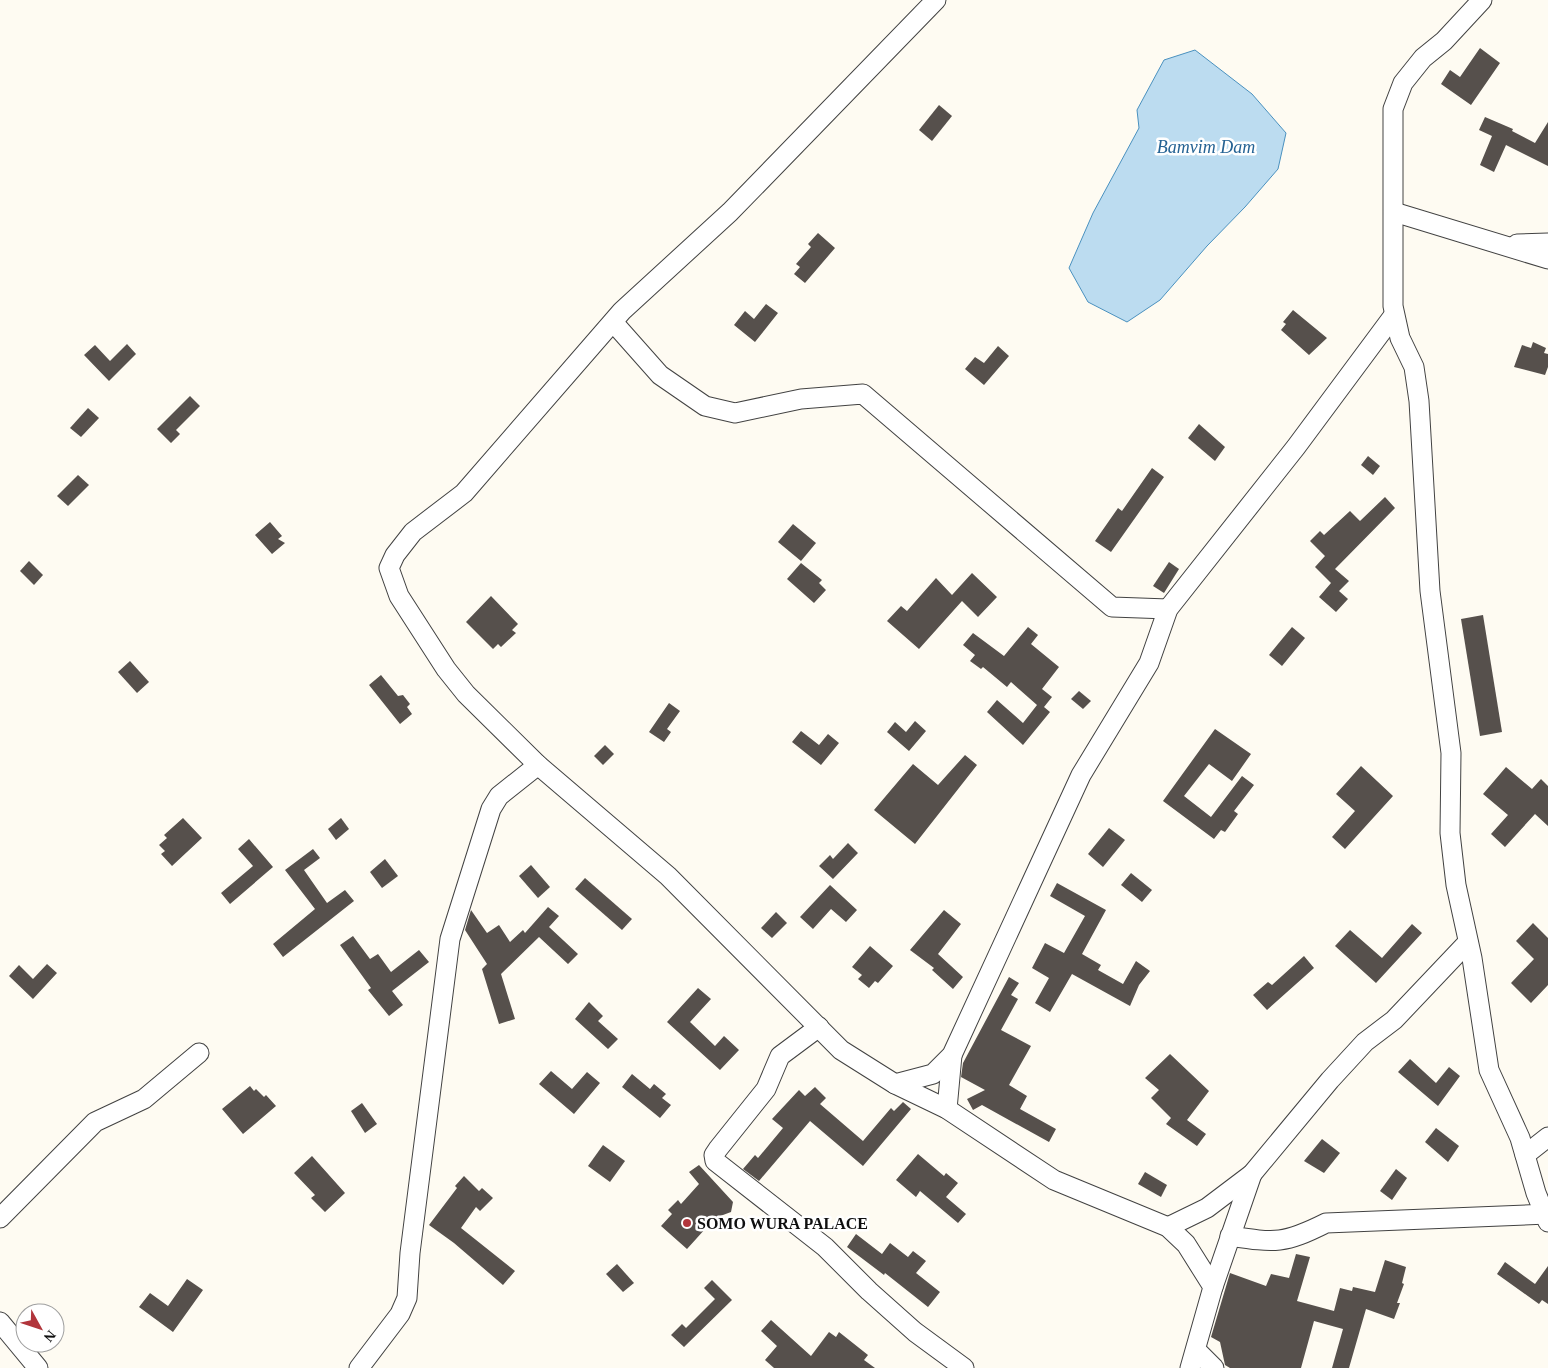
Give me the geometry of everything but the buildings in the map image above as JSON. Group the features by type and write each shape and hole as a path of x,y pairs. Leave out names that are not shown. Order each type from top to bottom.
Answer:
{"street":[{"path":"936,0 730,212 613,322 464,493 412,532 395,555 389,568 399,596 446,669 466,694 538,765 668,876 841,1050 895,1084 947,1109 1054,1180 1168,1227 1186,1244 1213,1287"},
{"path":"1230,1236 1263,1241 1288,1240 1308,1233 1326,1223 1547,1217 1536,1193 1525,1155 1489,1070 1468,942 1456,885 1450,832 1450,753 1430,591 1419,402 1414,367 1400,338 1394,315 1393,108 1403,83 1423,58 1444,40 1482,0"},
{"path":"1394,212 1502,244 1548,260"},
{"path":"1502,244 1548,243"},
{"path":"947,1109 952,1055 1081,775 1149,663 1168,610 1296,447 1394,315"},
{"path":"613,322 660,375 705,406 735,413 801,399 863,394 1112,608 1168,610"},
{"path":"359,1368 400,1314 407,1298 410,1253 425,1126 450,939 455,920 492,808 500,796 538,765"},
{"path":"1168,1227 1207,1208 1252,1174 1359,1048 1413,1002 1468,942"},
{"path":"819,1027 780,1056 766,1089 718,1148 714,1155 715,1161 825,1247 869,1291 915,1332 964,1368"},
{"path":"0,1218 96,1122 144,1099 199,1053"},
{"path":"895,1084 933,1074 952,1055"},
{"path":"1525,1155 1548,1137"},
{"path":"1190,1368 1213,1287 1252,1174"},
{"path":"0,1322 38,1368"},
{"path":"1196,1350 1214,1368"}],"water":[{"name":"Bamvim Dam","path":"1195,50 1252,94 1286,133 1278,169 1160,300 1127,322 1088,302 1069,268 1093,213 1139,128 1137,110 1164,60"}],"place":[{"name":"SOMO WURA PALACE","path":"687,1223"}]}
